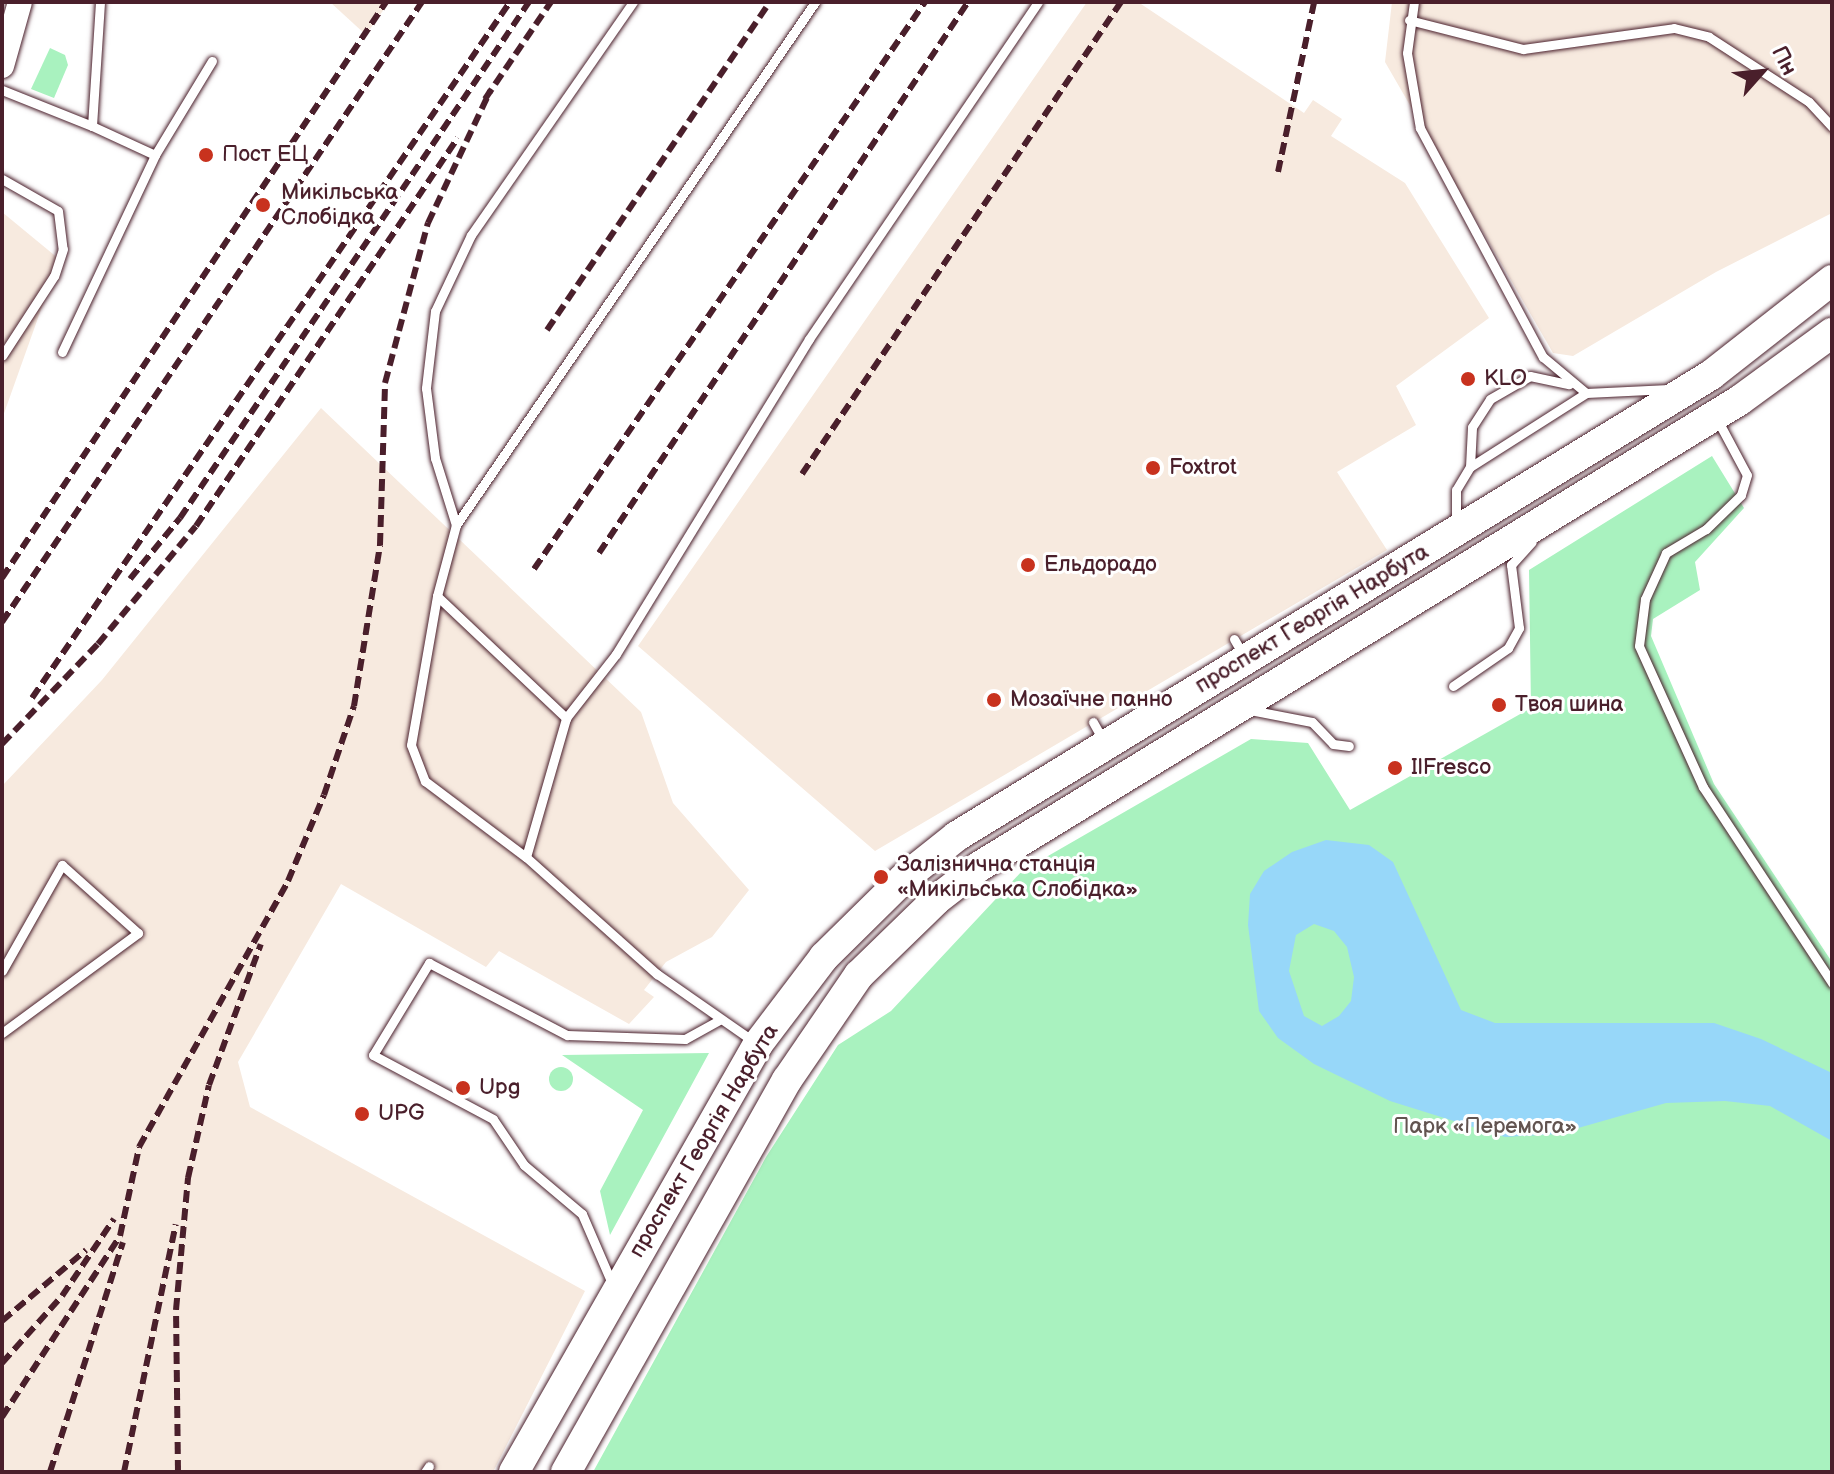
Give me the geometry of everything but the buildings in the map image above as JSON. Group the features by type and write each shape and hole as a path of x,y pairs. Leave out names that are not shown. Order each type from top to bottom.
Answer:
{"main road":[{"name":"проспект Георгія Нарбута","path":"514,1472 758,1044 824,957 903,879 957,836 1099,734 1240,649 1450,535 1692,386 1832,280"},
{"name":"проспект Георгія Нарбута","path":"566,1472 787,1080 859,975 936,900 980,866 1714,416 1832,333"}],"street":[{"path":"2,66 20,2"}],"lane":[{"path":"92,126 100,2"},
{"path":"456,525 435,458 426,388 435,311 471,235 633,2"},
{"path":"758,1044 719,1020 657,974 526,857 425,781 411,745 437,596 456,525 815,2"},
{"path":"526,857 566,718 616,654 809,339 1038,2"},
{"path":"1414,2 1409,20 1407,53 1420,128 1543,357 1586,393"},
{"path":"1409,20 1523,49 1674,28 1709,37 1809,102 1832,127"},
{"path":"62,352 155,155 212,61"},
{"path":"2,90 155,155"},
{"path":"2,179 58,211 63,249 54,276 2,356"},
{"path":"1470,467 1472,427 1490,399 1530,376 1557,378 1586,393"},
{"path":"1450,535 1457,523 1456,490 1470,467 1586,393 1692,386"},
{"path":"1714,416 1747,475 1741,495 1706,529 1666,553 1645,599 1639,646 1703,787 1832,983"},
{"path":"1453,686 1508,648 1519,628 1511,565 1552,515"},
{"path":"437,596 566,718"},
{"path":"1239,707 1312,722 1333,744 1349,746"},
{"path":"2,971 62,865 138,933 2,1033"},
{"path":"616,1291 601,1267 582,1214 524,1165 493,1119 373,1055 429,963 567,1035 685,1039 719,1020"}],"shaded area":[{"path":"330,2 389,2 366,35"},
{"path":"1087,2 1138,2 1304,113 1313,100 1342,119 1331,136 1405,183 1489,318 1396,386 1416,425 1337,472 1387,550 875,851 638,646"},
{"path":"1392,2 1832,2 1832,213 1716,272 1573,356 1553,353 1385,62"},
{"path":"2,212 59,259 2,419"},
{"path":"321,408 641,712 673,803 749,890 712,937 666,962 644,990 654,997 629,1024 499,951 486,967 341,884 238,1062 250,1107 585,1291 493,1472 2,1472 2,786 102,680"}],"green space":[{"path":"50,48 65,55 68,65 54,98 31,89"},
{"name":"Парк «Перемога»","path":"1712,456 1744,508 1695,562 1700,590 1653,619 1651,636 1714,784 1832,962 1832,1472 593,1472 766,1157 838,1045 891,1011 1022,871 1251,739 1308,743 1350,810 1531,708 1529,570"},
{"path":"709,1053 610,1235 600,1191 643,1110 562,1055"},
{"path":"561,1067 569,1071 573,1079 569,1087 561,1091 553,1087 549,1079 553,1071"}],"water":[{"path":"1326,840 1369,845 1393,862 1461,1010 1495,1023 1714,1023 1761,1039 1832,1073 1832,1141 1770,1106 1725,1101 1666,1103 1557,1134 1505,1137 1390,1101 1314,1064 1278,1038 1259,1011 1248,925 1250,894 1264,871 1292,852","holes":["1314,924 1334,931 1347,947 1354,977 1351,1001 1339,1016 1322,1026 1304,1016 1289,971 1296,935"]}],"railway":[{"path":"2,578 386,2"},
{"path":"2,622 422,2"},
{"path":"32,698 510,2"},
{"path":"130,579 180,518 529,2"},
{"path":"485,99 551,2"},
{"path":"547,330 770,2"},
{"path":"534,569 925,2"},
{"path":"599,553 968,2"},
{"path":"802,474 1121,2"},
{"path":"1278,172 1314,2"},
{"path":"2,1417 120,1236 139,1147 288,881 324,795 354,706 380,545 385,383 428,223 490,91"},
{"path":"2,744 98,644 196,526 458,138"},
{"path":"178,1472 176,1310 188,1178 209,1085 261,944"},
{"path":"2,1363 62,1296 114,1219"},
{"path":"124,1472 176,1224"},
{"path":"50,1472 123,1242"},
{"path":"2,1321 86,1250"}],"place":[{"name":"Пост ЕЦ","path":"206,155"},
{"name":"Микільська Слобідка","path":"263,205"},
{"name":"KLO","path":"1468,379"},
{"name":"Foxtrot","path":"1153,468"},
{"name":"Ельдорадо","path":"1028,565"},
{"name":"Мозаїчне панно","path":"994,700"},
{"name":"Твоя шина","path":"1499,705"},
{"name":"IlFresco","path":"1395,768"},
{"name":"Залізнична станція «Микільська Слобідка»","path":"881,877"},
{"name":"Upg","path":"463,1088"},
{"name":"UPG","path":"362,1114"}]}
